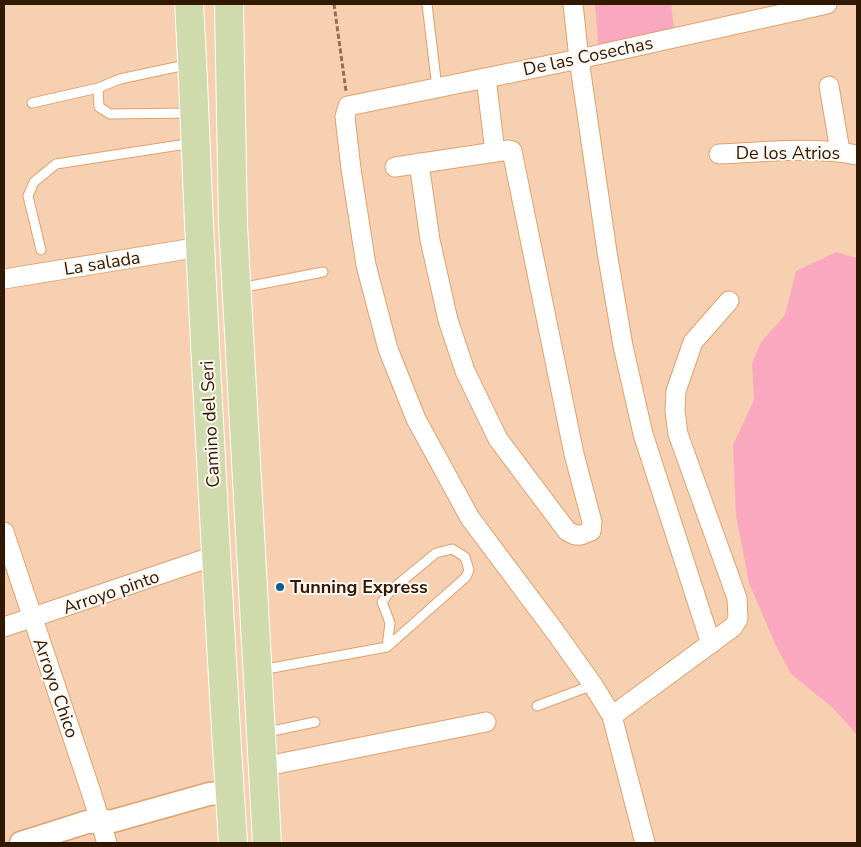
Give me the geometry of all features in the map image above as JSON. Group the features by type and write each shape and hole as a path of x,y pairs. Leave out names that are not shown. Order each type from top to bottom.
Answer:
{"main road":[{"name":"Camino del Seri","path":"189,4 196,113 195,142 200,247 233,843"},
{"name":"Camino del Seri","path":"229,4 233,225 267,843"},
{"path":"230,792 239,793 246,800 252,816 254,843"}],"street":[{"path":"572,4 608,261 623,346 643,434 711,644"},
{"name":"De las Cosechas","path":"348,106 579,59 827,4"},
{"path":"486,78 495,152"},
{"path":"829,86 849,153"},
{"path":"348,106 345,117 350,169 366,265 388,349 416,419 470,518 593,685 612,716 645,843"},
{"path":"394,167 419,163 508,150 513,153 574,454 592,522 591,531 581,535 574,535 567,531 498,439 464,371 448,320 430,240 419,163"},
{"name":"De los Atrios","path":"720,154 803,151 849,153"},
{"name":"La salada","path":"4,279 200,247"},
{"path":"612,716 711,644 733,627 738,619 737,598 678,434 674,411 676,392 693,342 729,301"},
{"name":"Arroyo Chico","path":"4,532 107,843"},
{"name":"Arroyo pinto","path":"4,627 217,556"},
{"path":"262,767 486,722"},
{"path":"21,843 87,822 113,822 209,794 230,792"}],"lane":[{"path":"427,4 437,88"},
{"path":"32,103 98,88 120,79 193,63"},
{"path":"98,88 99,107 110,114 196,113"},
{"path":"41,250 28,196 34,182 56,164 195,142"},
{"path":"237,288 323,272"},
{"path":"258,670 387,647 466,577 469,570 465,558 452,549 436,553 391,590 382,602 390,623 387,647"},
{"path":"537,706 593,685"},
{"path":"261,734 315,722"}],"path":[{"path":"334,4 348,106"}],"shaded area":[{"path":"595,4 671,4 675,36 599,51"},
{"path":"836,252 857,258 857,735 833,708 791,674 776,646 749,583 736,515 733,445 754,400 752,364 761,342 785,315 796,271"}],"place":[{"name":"Tunning Express","path":"280,587"}]}
